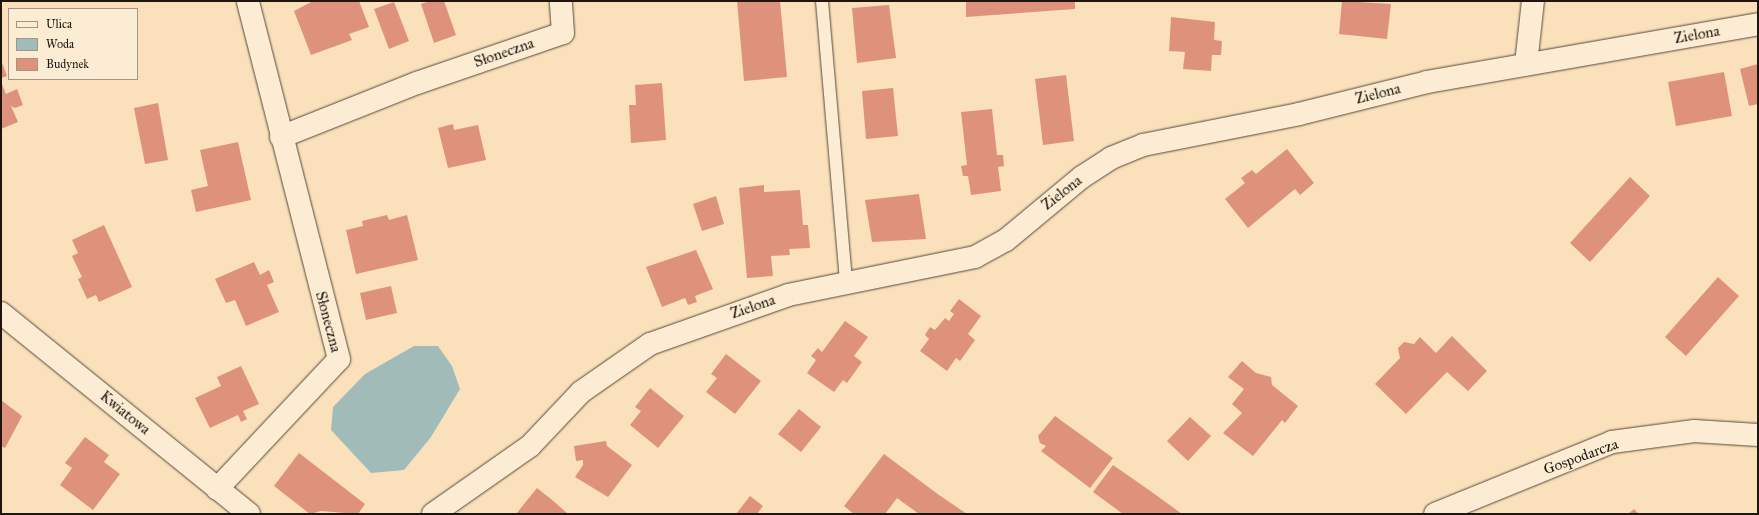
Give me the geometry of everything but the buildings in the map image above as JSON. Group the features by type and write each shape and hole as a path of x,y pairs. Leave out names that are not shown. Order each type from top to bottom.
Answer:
{"street":[{"name":"Słoneczna","path":"217,489 339,358 281,137 248,1"},
{"name":"Słoneczna","path":"281,137 417,83 563,33 562,1"},
{"path":"1526,64 1533,1"},
{"name":"Zielona","path":"433,514 530,446 581,392 650,344 788,295 975,257 1006,240 1082,177 1111,158 1143,145 1526,64 1758,24"},
{"name":"Kwiatowa","path":"1,313 248,514"},
{"name":"Gospodarcza","path":"1435,514 1612,442 1694,431 1758,435"}],"lane":[{"path":"822,1 846,283"}],"water":[{"path":"414,346 438,346 452,366 460,389 431,437 404,470 371,473 331,430 333,407 365,374"}]}
